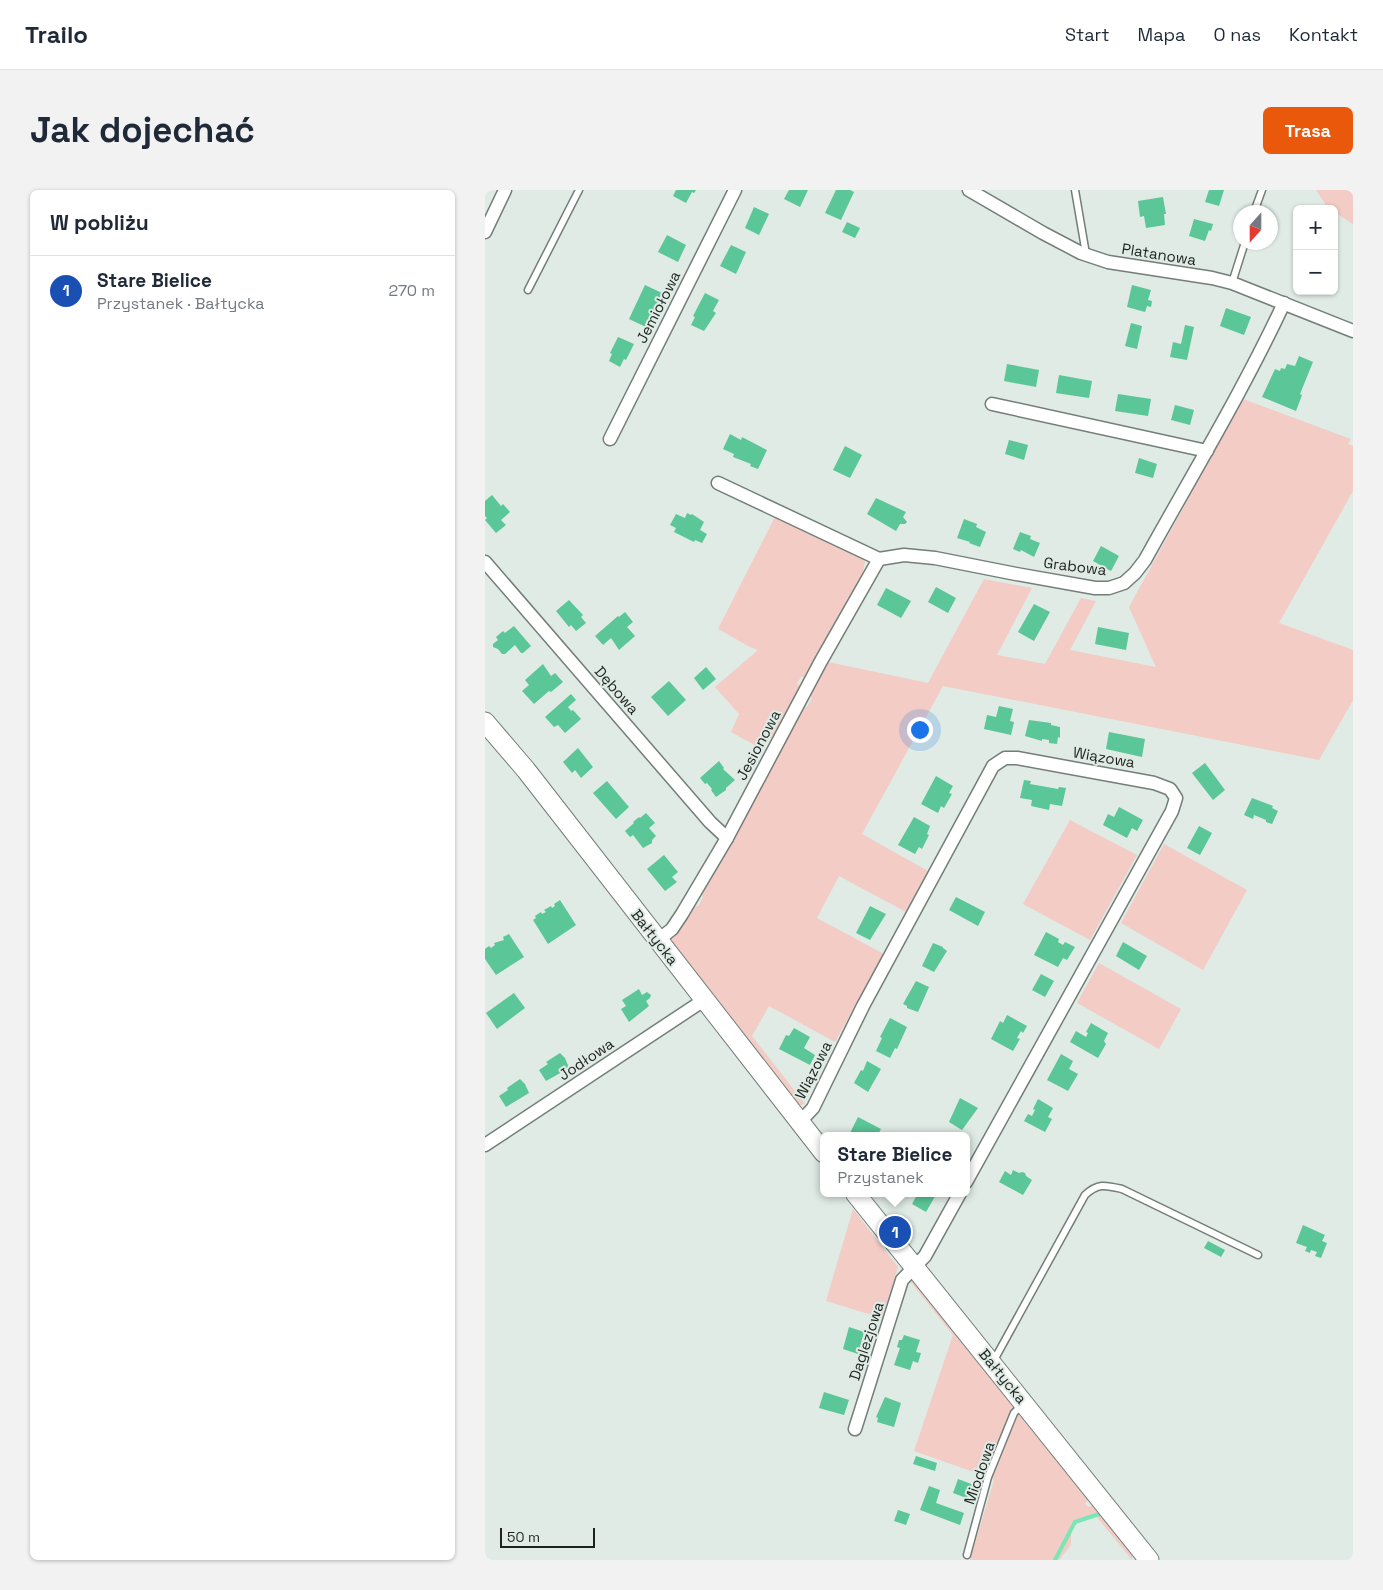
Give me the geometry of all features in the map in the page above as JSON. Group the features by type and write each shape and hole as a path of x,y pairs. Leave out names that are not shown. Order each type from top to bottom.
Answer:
{"street":[{"path":"485,232 505,190"},
{"name":"Jemiołowa","path":"610,439 735,190"},
{"name":"Platanowa","path":"969,190 1043,233 1086,254 1108,262 1212,278 1232,283 1353,331"},
{"name":"Grabowa","path":"879,559 904,555 935,558 1095,588 1109,588 1124,583 1135,573 1149,551 1207,450 1284,303"},
{"path":"992,404 1207,450"},
{"path":"718,483 879,559"},
{"name":"Jesionowa","path":"657,941 671,930 682,914 727,838 821,661 879,559"},
{"name":"Dębowa","path":"485,562 709,822 727,838"},
{"name":"Bałtycka","path":"485,722 526,770 657,941 820,1148"},
{"name":"Wiązowa","path":"799,1123 813,1108 863,1006 993,766 1005,758 1017,758 1154,783 1170,789 1175,798 1172,811 970,1175"},
{"name":"Jodłowa","path":"485,1145 704,1000"},
{"name":"Bałtycka","path":"858,1197 1024,1403 1144,1558"},
{"path":"915,1268 925,1256 958,1197"},
{"name":"Daglezjowa","path":"855,1429 903,1280 915,1268"}],"lane":[{"path":"528,290 579,190"},
{"path":"1075,190 1086,254"},
{"path":"1257,205 1262,190"},
{"path":"1232,283 1242,250"},
{"path":"992,1363 1085,1195 1094,1187 1106,1185 1122,1189 1258,1255"},
{"name":"Miodowa","path":"967,1555 988,1477 1014,1414 1024,1403"}],"shaded area":[{"path":"1316,190 1353,190 1353,224 1338,215 1338,205 1326,205"},
{"path":"1243,399 1351,439 1348,444 1353,446 1353,491 1279,623 1353,650 1353,700 1319,760 943,686 862,834 928,871 906,912 839,876 817,918 884,954 835,1042 769,1006 752,1036 805,1104 796,1104 670,943 670,939 693,908 699,905 703,897 702,893 802,708 807,707 812,698 810,694 828,662 928,683 984,579 1032,588 997,655 1045,664 1081,598 1096,601 1070,650 1156,667 1129,607"},
{"path":"777,513 862,555 865,562 862,576 808,677 801,677 797,683 802,689 776,737 768,738 762,749 731,732 739,714 715,687 758,650 718,629"},
{"path":"1070,820 1137,855 1090,940 1023,904"},
{"path":"1164,844 1247,890 1203,970 1121,923"},
{"path":"1099,963 1181,1009 1159,1049 1077,1003"},
{"path":"853,1209 898,1267 882,1318 826,1301"},
{"path":"912,1278 1015,1406 985,1476 914,1451 953,1335 909,1280"},
{"path":"1022,1414 1091,1497 1085,1503 1088,1507 1097,1504 1132,1552 1132,1560 1096,1516 1076,1524 1071,1530 1071,1545 1059,1560 970,1560 994,1480 990,1478 1017,1416"}],"building":[{"path":"676,190 696,190 694,193 692,192 686,203 673,196"},
{"path":"789,190 808,190 800,207 784,199"},
{"path":"836,190 850,190 854,192 841,220 825,213"},
{"path":"1209,190 1224,190 1219,206 1205,202"},
{"path":"1163,197 1166,214 1164,214 1165,225 1146,228 1144,216 1140,217 1138,201"},
{"path":"754,207 769,214 759,235 745,228"},
{"path":"1194,219 1213,224 1205,241 1189,236"},
{"path":"847,222 860,228 855,238 842,232"},
{"path":"667,235 686,245 678,262 658,252"},
{"path":"731,245 746,252 736,274 720,266"},
{"path":"645,285 662,293 646,327 629,319"},
{"path":"1132,285 1151,290 1148,300 1152,301 1151,307 1147,306 1145,312 1127,307"},
{"path":"705,293 719,300 713,311 716,313 704,331 691,325 695,317 693,316"},
{"path":"1226,308 1251,317 1244,335 1220,326"},
{"path":"1131,323 1142,326 1137,349 1125,346"},
{"path":"1185,325 1194,327 1187,360 1170,357 1173,342 1181,344"},
{"path":"618,337 634,344 620,367 609,361 612,354 610,353"},
{"path":"1299,356 1313,362 1300,394 1302,395 1296,411 1262,397 1275,369 1280,371 1281,368 1285,369 1287,364 1295,366"},
{"path":"1007,364 1039,370 1036,387 1004,381"},
{"path":"1059,375 1092,381 1089,398 1056,393"},
{"path":"1118,394 1151,399 1148,416 1115,411"},
{"path":"1175,405 1194,410 1190,425 1171,420"},
{"path":"730,434 741,440 742,437 767,450 758,469 733,457 734,454 723,449"},
{"path":"1009,440 1028,445 1024,460 1005,454"},
{"path":"845,446 862,455 850,478 833,470"},
{"path":"1139,458 1157,464 1153,478 1135,473"},
{"path":"492,495 501,506 503,504 510,512 501,520 506,525 496,533 485,520 487,518 485,516 485,501"},
{"path":"876,498 906,512 903,517 907,522 900,524 896,531 867,514"},
{"path":"687,513 704,522 700,530 707,534 702,543 695,540 694,542 674,532 676,528 670,525 676,514 685,518"},
{"path":"964,519 977,524 976,527 986,532 980,547 957,538"},
{"path":"1020,532 1031,536 1030,539 1040,543 1034,557 1021,550 1020,552 1013,549"},
{"path":"1101,546 1119,556 1111,571 1093,561"},
{"path":"936,587 956,598 948,613 928,602"},
{"path":"886,588 911,601 901,618 877,605"},
{"path":"569,600 583,615 581,617 586,623 576,631 571,625 569,627 556,611"},
{"path":"1034,604 1050,612 1034,641 1018,632"},
{"path":"625,612 633,622 627,627 635,636 619,650 611,638 603,645 595,636"},
{"path":"514,626 531,646 521,653 515,645 505,654 502,654 493,647 493,644 498,640 496,637"},
{"path":"1098,627 1129,633 1126,650 1095,644"},
{"path":"543,664 551,676 555,673 563,682 534,704 522,691 529,685 525,680"},
{"path":"706,667 716,679 703,690 694,678"},
{"path":"669,681 686,700 668,716 651,697"},
{"path":"571,694 576,700 568,707 581,719 565,733 558,725 554,727 545,717"},
{"path":"999,706 1013,709 1010,721 1014,722 1011,735 984,729 987,715 996,717"},
{"path":"1029,720 1051,723 1051,725 1060,727 1060,738 1058,737 1057,744 1049,743 1049,740 1042,739 1042,741 1025,736"},
{"path":"1109,732 1145,739 1142,757 1106,749"},
{"path":"578,748 593,767 581,778 575,770 572,773 563,762"},
{"path":"719,761 723,769 735,780 716,797 707,783 705,784 700,778"},
{"path":"1205,763 1225,790 1213,800 1192,773"},
{"path":"936,776 953,786 949,793 952,794 944,808 941,806 938,813 921,804"},
{"path":"1024,780 1031,781 1030,784 1058,789 1059,787 1066,788 1062,806 1050,804 1049,810 1031,806 1032,800 1020,798"},
{"path":"607,781 629,807 616,819 593,793"},
{"path":"1252,798 1273,806 1272,808 1278,811 1272,824 1254,815 1253,819 1244,815"},
{"path":"1119,807 1143,820 1137,831 1132,828 1127,838 1103,825 1108,814 1114,817"},
{"path":"646,813 655,823 649,828 656,836 652,843 643,848 633,835 630,837 625,831 633,822"},
{"path":"914,817 930,826 927,834 929,835 922,849 919,847 915,854 898,845"},
{"path":"1199,826 1212,833 1200,855 1187,848"},
{"path":"664,855 678,872 672,877 677,882 665,891 647,869"},
{"path":"956,897 985,912 978,926 949,910"},
{"path":"560,900 576,925 548,944 533,920 536,918 535,916 541,912 542,914 546,912 544,910 551,906 552,908"},
{"path":"870,906 886,914 870,940 856,933"},
{"path":"1046,932 1059,939 1058,942 1063,945 1065,942 1075,947 1067,960 1063,958 1058,967 1034,955"},
{"path":"509,934 524,957 496,975 485,959 485,949 489,946 491,948 495,945 494,943 504,940 503,937"},
{"path":"1123,942 1147,956 1139,970 1116,956"},
{"path":"933,943 947,951 934,972 922,966"},
{"path":"1041,974 1054,981 1045,997 1032,990"},
{"path":"916,981 929,987 918,1012 907,1008 903,1004"},
{"path":"639,989 642,995 647,992 651,995 646,1001 649,1006 629,1022 621,1009 626,1006 622,1000"},
{"path":"514,993 525,1008 497,1029 486,1013"},
{"path":"1007,1015 1027,1026 1017,1038 1020,1039 1013,1051 991,1039 1000,1021 1003,1023"},
{"path":"890,1018 907,1027 897,1049 895,1048 890,1058 876,1051 882,1038 880,1037"},
{"path":"1091,1023 1108,1033 1104,1041 1106,1044 1098,1058 1070,1042 1076,1031 1086,1037 1088,1033 1086,1032"},
{"path":"794,1028 810,1037 804,1048 815,1055 810,1065 779,1049 786,1035 789,1036"},
{"path":"560,1053 565,1058 569,1068 546,1081 539,1070 548,1064 546,1062"},
{"path":"1061,1054 1073,1061 1069,1069 1078,1074 1068,1091 1047,1080"},
{"path":"867,1061 881,1069 868,1092 854,1083 861,1070 863,1071"},
{"path":"520,1079 525,1084 529,1093 506,1107 499,1096"},
{"path":"960,1098 978,1108 962,1130 949,1122"},
{"path":"1038,1099 1053,1108 1048,1117 1052,1119 1045,1132 1024,1121 1028,1114 1032,1116"},
{"path":"858,1117 881,1129 879,1132 850,1132"},
{"path":"1013,1170 1025,1173 1032,1180 1023,1195 999,1182 1005,1171 1011,1175"},
{"path":"916,1197 935,1197 926,1212 912,1204"},
{"path":"1303,1225 1325,1235 1322,1241 1327,1243 1321,1258 1315,1256 1317,1252 1311,1250 1310,1253 1305,1251 1307,1247 1296,1243"},
{"path":"1208,1241 1225,1250 1221,1257 1204,1248"},
{"path":"849,1327 864,1332 858,1354 843,1349"},
{"path":"904,1335 920,1340 916,1352 921,1353 918,1363 913,1361 910,1370 894,1365 900,1348 897,1347 899,1340 902,1340"},
{"path":"824,1392 849,1400 844,1415 819,1408"},
{"path":"885,1397 901,1403 894,1427 877,1422 878,1418 876,1417"},
{"path":"916,1456 937,1463 935,1471 913,1464"},
{"path":"958,1479 974,1485 969,1499 953,1493"},
{"path":"929,1486 940,1490 936,1503 964,1513 960,1525 920,1510"},
{"path":"898,1510 910,1514 906,1525 894,1521"}],"waterway":[{"path":"1055,1560 1075,1522 1102,1513"}],"place":[{"name":"Stare Bielice","path":"895,1232"}]}
